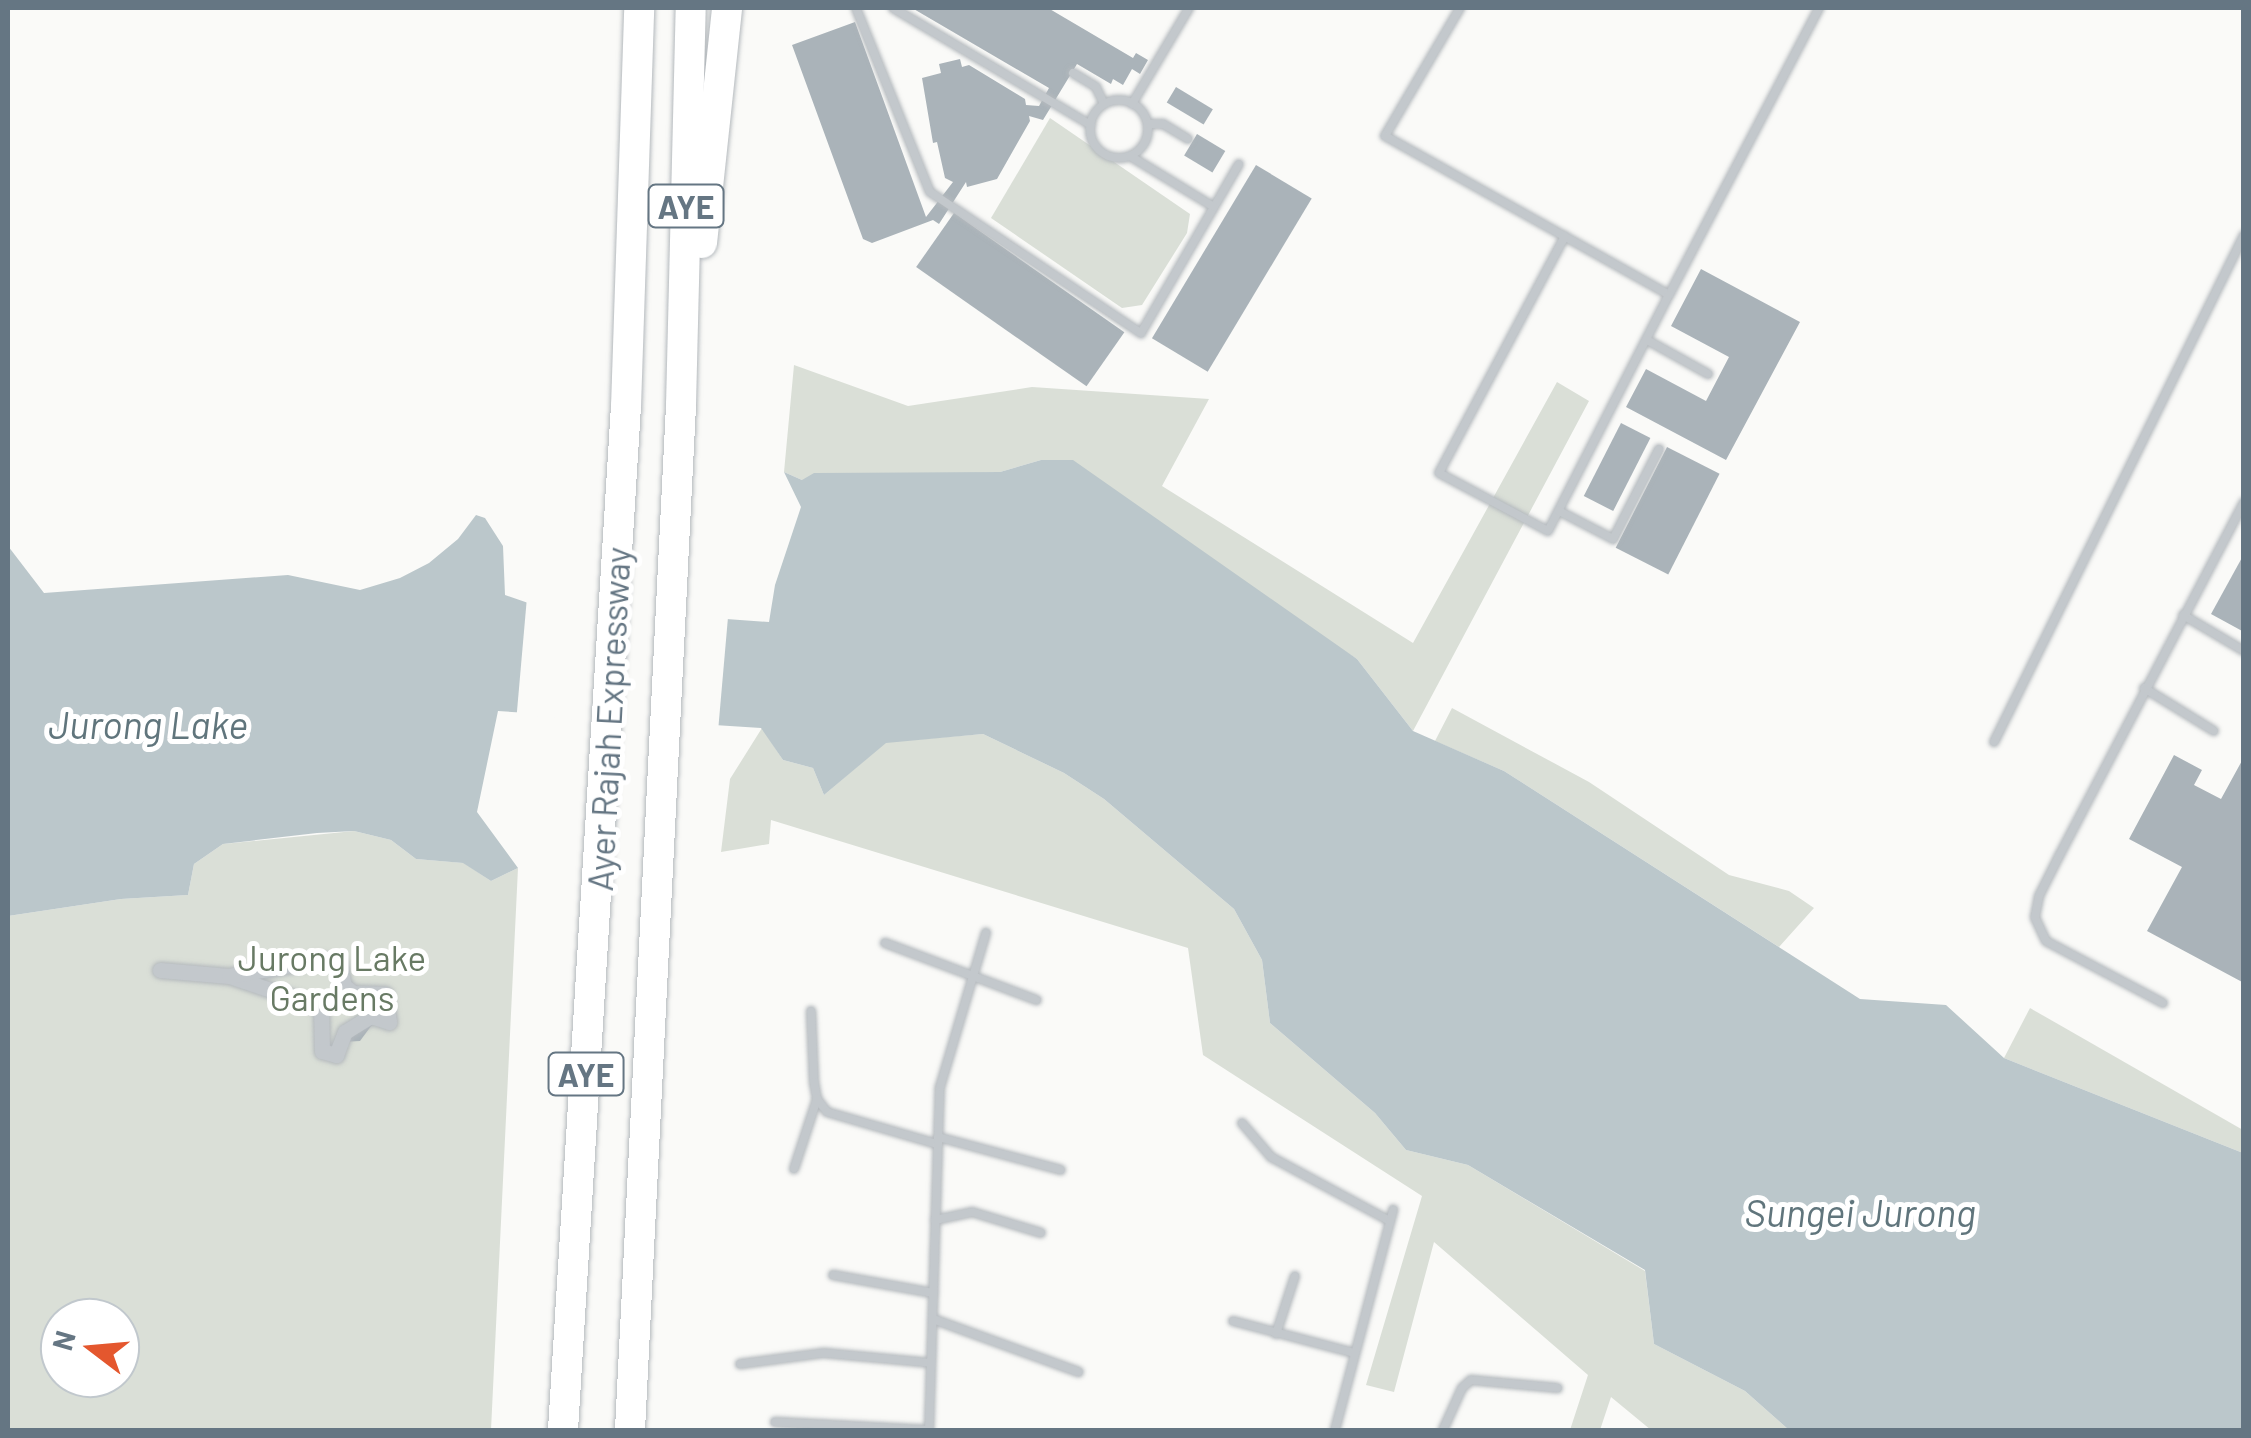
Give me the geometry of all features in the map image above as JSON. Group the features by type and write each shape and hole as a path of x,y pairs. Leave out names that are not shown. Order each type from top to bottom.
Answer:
{"highway":[{"name":"Ayer Rajah Expressway","path":"563,1430 614,610 639,8"},
{"name":"Ayer Rajah Expressway","path":"630,1430 680,405 691,8"},
{"path":"680,405 716,141 727,8"}],"street":[{"path":"160,970 230,976 321,1007 322,1051 336,1055 345,1032 371,1016 388,1022 385,994 354,993 344,986 340,962 318,960 230,976"}],"lane":[{"path":"856,8 930,192 1141,333 1239,164"},
{"path":"893,8 1091,126"},
{"path":"1132,104 1189,8"},
{"path":"1460,8 1385,136 1670,296"},
{"path":"1565,236 1440,473 1548,531 1820,8"},
{"path":"1072,72 1096,87 1104,104"},
{"path":"1115,100 1132,104 1148,124 1143,146 1130,156 1112,158 1094,144 1091,126 1104,104 1115,100"},
{"path":"1148,124 1162,124 1188,139"},
{"path":"1130,156 1214,207"},
{"path":"1994,742 2244,235"},
{"path":"1647,340 1708,374"},
{"path":"1558,511 1612,539 1659,449"},
{"path":"2163,1003 2046,941 2035,917 2039,896 2244,502"},
{"path":"2183,615 2244,652"},
{"path":"2144,688 2214,731"},
{"path":"775,1422 929,1430 940,1087 986,933"},
{"path":"885,943 1036,1000"},
{"path":"794,1169 817,1098 811,1011"},
{"path":"817,1098 828,1112 1061,1170"},
{"path":"1242,1123 1272,1157 1390,1221"},
{"path":"1335,1430 1393,1210"},
{"path":"935,1220 972,1212 1040,1233"},
{"path":"834,1275 934,1293"},
{"path":"1276,1334 1295,1276"},
{"path":"932,1319 1079,1372"},
{"path":"1234,1321 1354,1353"},
{"path":"740,1364 824,1353 931,1363"},
{"path":"1443,1430 1462,1388 1471,1380 1558,1388"}],"green space":[{"path":"1050,118 1190,214 1187,233 1142,305 1122,308 991,218"},
{"path":"794,365 908,406 1032,387 1209,399 1162,486 1413,643 1557,382 1589,401 1413,731 1357,659 1041,460 1000,472 802,480 784,472"},
{"path":"1452,708 1589,782 1729,875 1789,891 1814,908 1779,947 1504,771 1435,741"},
{"path":"762,728 783,760 813,768 824,795 886,742 983,734 1064,773 1104,799 1234,909 1262,960 1270,1023 1375,1113 1406,1150 1468,1165 1645,1271 1654,1344 1745,1391 1789,1430 1651,1430 1611,1397 1600,1430 1570,1430 1588,1375 1434,1242 1394,1392 1366,1385 1422,1196 1203,1055 1188,948 771,820 769,844 721,852 730,779"},
{"name":"Jurong Lake Gardens","path":"354,831 391,840 416,859 464,863 491,881 518,868 491,1430 8,1430 8,916 121,899 188,895 194,864 223,844"},
{"path":"2030,1008 2243,1130 2243,1153 2004,1058"}],"water":[{"name":"Sungei Jurong","path":"1041,460 1073,460 1357,659 1413,731 1504,771 1860,999 1946,1005 2004,1058 2243,1153 2243,1430 1789,1430 1745,1391 1654,1344 1645,1270 1468,1165 1406,1150 1375,1113 1270,1023 1262,960 1234,909 1104,799 1064,773 983,734 886,743 824,795 813,768 783,760 761,728 498,711 477,812 518,868 491,881 463,863 416,859 391,840 354,831 317,833 223,844 194,864 188,895 121,899 8,916 8,546 44,593 288,575 360,590 400,578 429,563 458,539 476,515 485,518 503,546 505,595 534,605 769,622 775,585 801,507 784,472 802,480 814,473 1000,472"}],"pier":[{"path":"527,597 728,615 718,732 517,715"}],"building":[{"path":"912,8 1048,8 1133,58 1136,53 1148,60 1140,74 1132,69 1123,85 1113,79 1111,84 1077,64 1043,120 1029,116 1030,121 997,179 967,187 966,182 939,224 933,220 872,243 863,239 792,45 855,22 926,217 953,182 945,178 937,142 933,143 922,78 941,73 939,64 960,59 962,67 969,65 1025,99 1026,105 1039,106 1049,88"},
{"path":"1176,87 1213,109 1204,125 1167,102"},
{"path":"1197,134 1225,151 1212,172 1184,155"},
{"path":"1256,165 1312,198 1208,372 1152,338"},
{"path":"954,213 1124,332 1087,386 916,267"},
{"path":"1701,269 1800,322 1726,460 1626,407 1646,369 1706,401 1729,357 1671,326"},
{"path":"1621,423 1650,438 1613,511 1584,496"},
{"path":"1667,447 1720,474 1668,574 1616,548"},
{"path":"2244,554 2244,632 2211,614"},
{"path":"2174,755 2202,770 2194,785 2221,799 2244,757 2244,983 2147,931 2182,867 2129,839"},
{"path":"374,1022 360,1041 341,1042"}],"water label":[{"name":"Jurong Lake","path":"148,725"}]}
